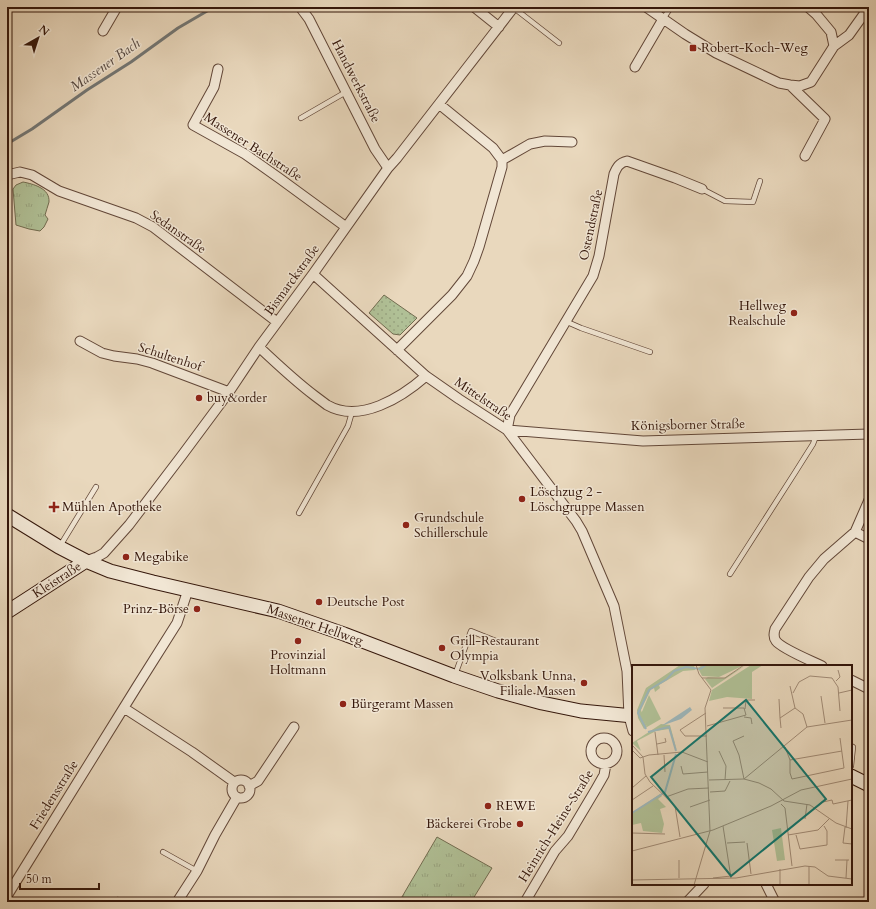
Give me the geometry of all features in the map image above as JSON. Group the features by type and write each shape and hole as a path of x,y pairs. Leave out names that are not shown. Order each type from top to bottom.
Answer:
{"main road":[{"name":"Massener Hellweg","path":"7,516 59,547 86,561 116,573 278,611 344,634 481,686 581,711 631,716"},
{"name":"Kleistraße","path":"7,612 86,561"},
{"path":"852,776 869,785"}],"street":[{"path":"103,31 117,7"},
{"name":"Handwerkstraße","path":"300,7 309,19 346,92 388,168"},
{"path":"474,7 499,27"},
{"path":"646,7 716,53 779,83 790,86 800,86 811,82 834,46 849,35 869,7"},
{"path":"808,7 831,32 834,46"},
{"name":"Bismarckstraße","path":"86,561 104,553 129,525 229,392 259,347 388,168 514,8"},
{"path":"635,67 663,19"},
{"name":"Massener Bachstraße","path":"218,69 214,86 193,125 244,154 346,227"},
{"path":"790,86 825,119 805,156"},
{"path":"397,350 452,295 467,276 479,247 502,167 502,160 493,148 439,104"},
{"path":"502,160 530,144 545,141 572,142"},
{"name":"Ostendstraße","path":"507,430 510,415 593,276 599,256 614,174 620,164 627,161 702,189"},
{"name":"Sedanstraße","path":"7,175 20,172 32,175 59,191 136,218 154,227 278,322"},
{"name":"Mittelstraße","path":"313,274 426,376 507,430 576,521 582,531 614,606 626,664 631,716"},
{"name":"Schultenhof","path":"80,341 102,353 152,363 229,392"},
{"path":"259,347 301,386 327,405 340,410 352,412 374,409 399,396 426,376"},
{"name":"Königsborner Straße","path":"507,430 643,441 869,434"},
{"path":"820,665 781,646 775,640 773,635 775,629 809,577 824,559 855,532 869,500"},
{"path":"855,532 869,539"},
{"name":"Friedensstraße","path":"7,896 178,623 188,590"},
{"path":"852,680 869,689"},
{"path":"124,708 192,752 234,782"},
{"path":"250,786 244,780 239,779 232,784 231,790 237,797 242,798 248,795 250,786 258,781 294,727"},
{"name":"Heinrich-Heine-Straße","path":"525,902 555,851 568,836 596,789 604,775 606,764"},
{"path":"177,902 197,871 215,835 237,797"},
{"path":"687,902 703,885"},
{"path":"766,885 775,902"}],"lane":[{"path":"663,19 671,7"},
{"path":"514,8 559,43"},
{"path":"301,118 346,92"},
{"path":"702,189 725,201 753,202 760,181"},
{"path":"566,321 581,328 650,352"},
{"path":"299,513 348,426 352,412"},
{"path":"730,574 813,444 816,436"},
{"path":"59,547 96,486"},
{"path":"454,676 471,631 496,641"},
{"path":"852,746 854,747 852,760"},
{"path":"163,852 197,871"}],"green space":[{"path":"23,182 44,190 49,197 45,215 48,219 40,231 16,225 13,189 16,185"},
{"path":"384,295 417,318 400,335 393,334 369,313"},
{"path":"437,837 492,868 471,902 399,902"}],"waterway":[{"name":"Massener Bach","path":"7,141 12,141 32,129 87,90 131,62 178,28 214,7"}],"place":[{"name":"Robert-Koch-Weg","path":"693,48"},
{"name":"Hellweg Realschule","path":"794,313"},
{"name":"buy&order","path":"199,398"},
{"name":"Löschzug 2 - Löschgruppe Massen","path":"522,499"},
{"name":"Mühlen Apotheke","path":"54,507"},
{"name":"Grundschule Schillerschule","path":"406,525"},
{"name":"Megabike","path":"126,557"},
{"name":"Deutsche Post","path":"319,602"},
{"name":"Prinz-Börse","path":"197,609"},
{"name":"Provinzial Holtmann","path":"298,641"},
{"name":"Grill-Restaurant Olympia","path":"442,648"},
{"name":"Volksbank Unna, Filiale Massen","path":"584,683"},
{"name":"Bürgeramt Massen","path":"343,704"},
{"name":"REWE","path":"488,806"},
{"name":"Bäckerei Grobe","path":"520,824"}]}
